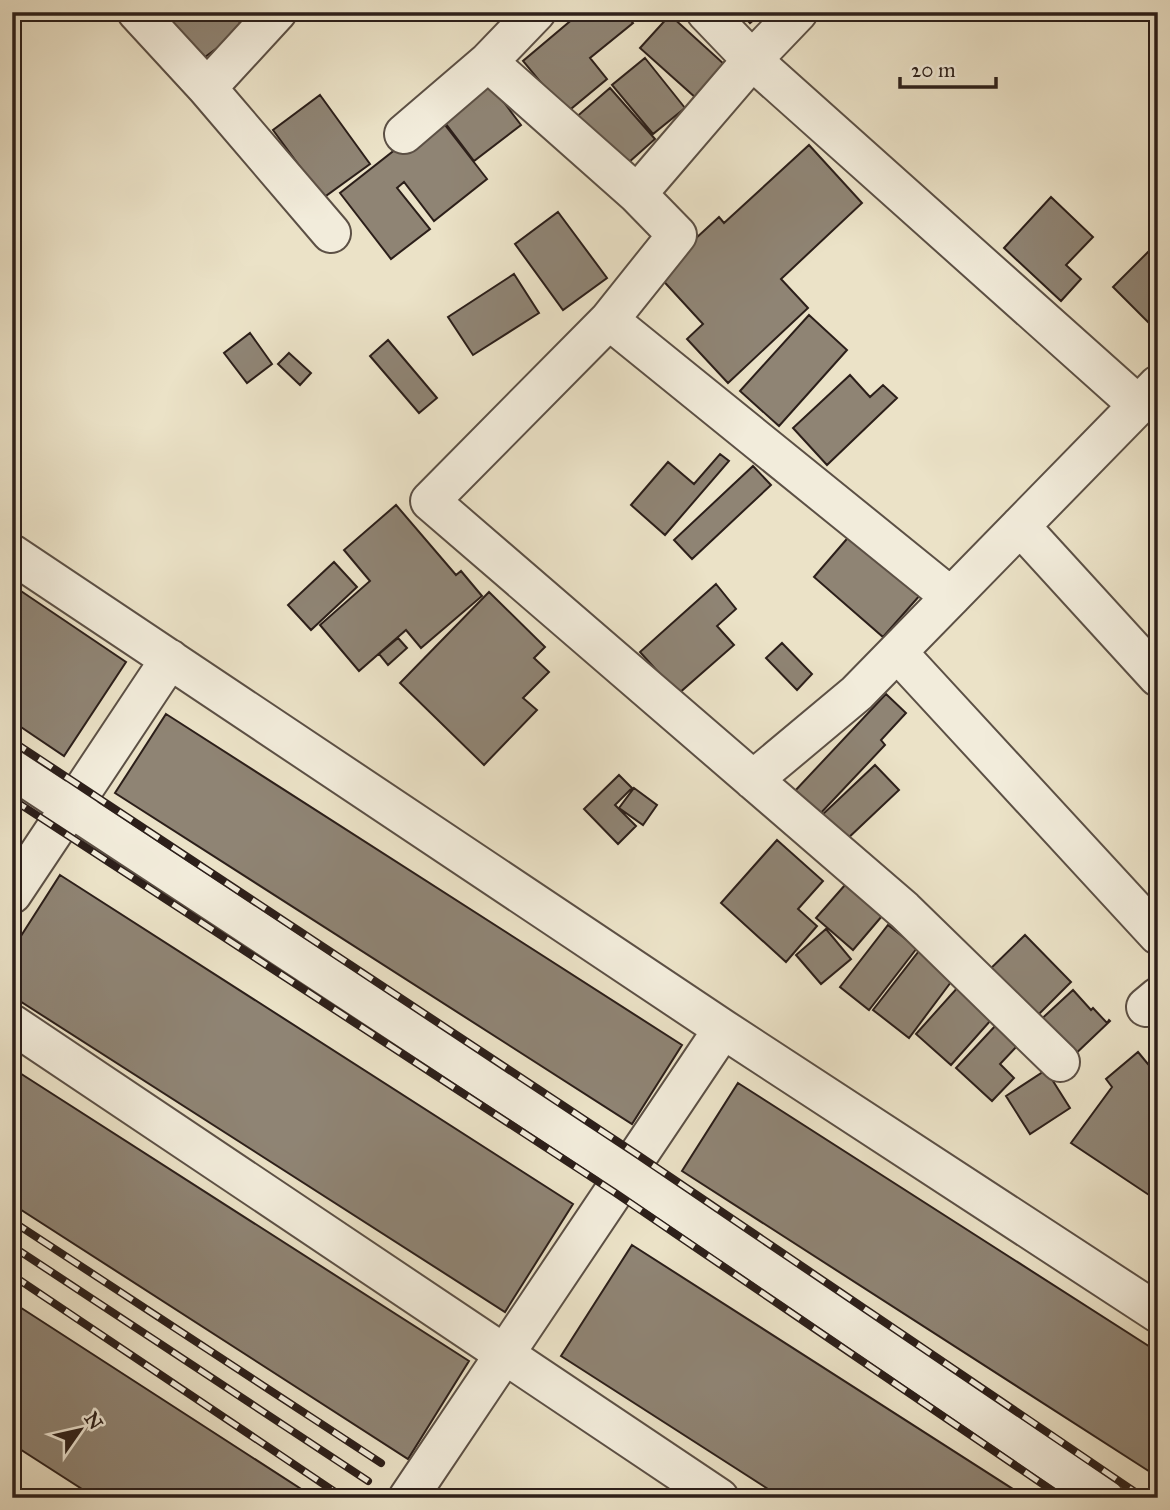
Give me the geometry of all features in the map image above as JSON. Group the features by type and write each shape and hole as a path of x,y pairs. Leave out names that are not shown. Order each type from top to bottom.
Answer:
{"street":[{"path":"136,12 207,88 331,233"},
{"path":"207,88 277,12"},
{"path":"404,134 488,62 536,12"},
{"path":"706,12 752,60 1148,395 857,693 753,780"},
{"path":"637,194 752,60 799,12"},
{"path":"488,62 637,194 677,235 609,320 430,501 904,910 1060,1062"},
{"path":"609,320 951,597"},
{"path":"1020,526 1158,677"},
{"path":"12,554 723,1029 1158,1313"},
{"path":"897,652 1158,935"},
{"path":"12,894 170,659"},
{"path":"12,769 626,1173 1104,1498"},
{"path":"12,1024 719,1498"},
{"path":"408,1498 723,1029"}],"building":[{"path":"166,12 232,12 244,28 201,60"},
{"path":"581,12 624,12 633,23 590,58 607,79 566,113 523,61"},
{"path":"740,12 763,12 750,23"},
{"path":"670,15 725,65 696,98 640,48"},
{"path":"645,58 685,108 653,134 612,85"},
{"path":"490,84 521,125 474,161 443,120"},
{"path":"610,88 655,139 619,171 574,119"},
{"path":"320,95 370,164 323,198 273,130"},
{"path":"438,116 487,179 434,221 404,182 397,188 430,229 391,259 340,193"},
{"path":"809,145 862,203 781,279 808,308 728,383 687,339 703,324 657,274 719,217 724,223"},
{"path":"1051,197 1093,237 1066,265 1081,279 1061,301 1004,248"},
{"path":"558,212 607,278 563,310 515,244"},
{"path":"1158,242 1158,332 1113,287"},
{"path":"514,274 539,313 473,355 448,317"},
{"path":"809,315 847,350 779,426 740,391"},
{"path":"250,333 272,364 247,383 224,353"},
{"path":"388,340 437,398 419,413 370,356"},
{"path":"289,353 311,373 300,385 278,364"},
{"path":"850,375 870,397 883,385 897,398 827,465 793,428"},
{"path":"720,454 729,461 665,535 631,505 668,462 694,484"},
{"path":"753,466 771,485 692,559 674,540"},
{"path":"396,505 456,575 461,571 482,596 421,648 406,630 359,671 320,625 370,581 344,550"},
{"path":"852,533 921,594 883,637 814,577"},
{"path":"334,562 357,587 311,630 288,605"},
{"path":"716,584 736,609 717,626 734,645 678,694 640,652"},
{"path":"12,585 126,662 64,756 12,721"},
{"path":"489,592 545,647 534,658 549,672 523,698 537,710 484,765 400,683"},
{"path":"398,638 407,648 388,665 379,654"},
{"path":"782,643 812,674 797,690 766,658"},
{"path":"886,694 906,713 881,740 885,745 818,816 793,793"},
{"path":"166,714 682,1045 632,1124 115,793"},
{"path":"875,765 899,790 845,841 821,816"},
{"path":"619,775 632,788 615,805 636,826 618,844 584,809"},
{"path":"634,788 657,805 643,825 619,808"},
{"path":"777,840 823,881 798,909 817,926 786,962 721,903"},
{"path":"60,875 573,1204 505,1312 12,996 12,950"},
{"path":"845,885 882,916 853,950 816,918"},
{"path":"888,925 917,948 869,1010 840,987"},
{"path":"826,929 851,959 821,984 796,955"},
{"path":"1025,935 1071,982 1032,1021 986,973"},
{"path":"919,951 954,978 909,1038 873,1010"},
{"path":"959,986 991,1020 951,1065 916,1034"},
{"path":"1073,990 1091,1010 1093,1008 1107,1023 1110,1021 1069,1060 1036,1024"},
{"path":"997,1024 1019,1044 1000,1064 1014,1078 992,1101 956,1068"},
{"path":"1138,1052 1158,1076 1158,1201 1071,1143 1112,1087 1106,1079"},
{"path":"12,1068 469,1361 408,1459 12,1204"},
{"path":"1046,1070 1070,1108 1030,1134 1006,1096"},
{"path":"738,1083 1158,1352 1158,1477 682,1171"},
{"path":"632,1245 1027,1498 782,1498 561,1356"},
{"path":"12,1302 315,1498 96,1498 12,1444"}],"railway":[{"path":"12,741 638,1155 1144,1498"},
{"path":"12,799 614,1192 1063,1498"},
{"path":"12,1221 381,1463"},
{"path":"12,1246 368,1481"},
{"path":"12,1275 344,1498"}]}
